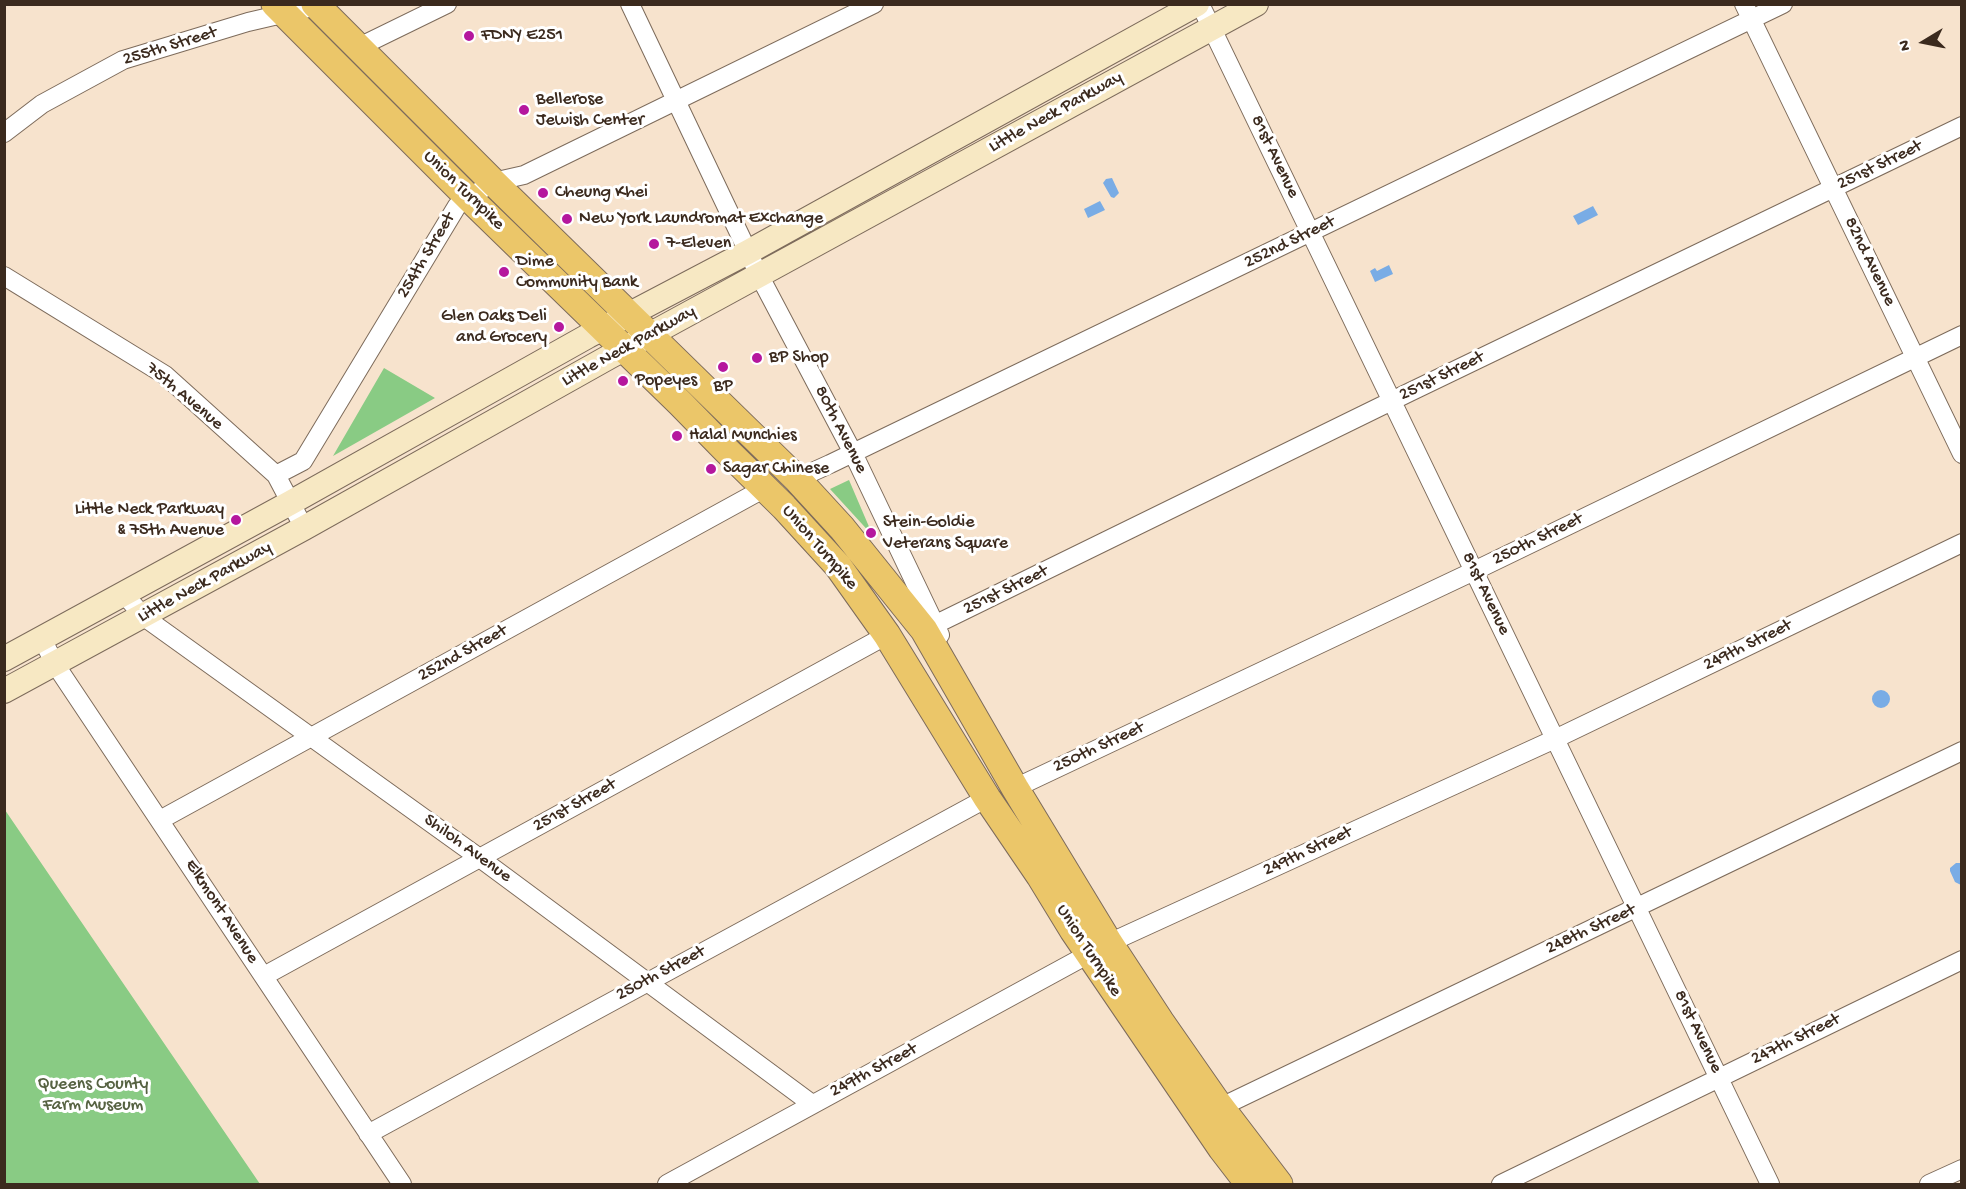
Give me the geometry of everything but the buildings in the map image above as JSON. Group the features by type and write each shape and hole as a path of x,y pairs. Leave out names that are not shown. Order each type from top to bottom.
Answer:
{"main road":[{"name":"Little Neck Parkway","path":"4,659 291,503 604,328 748,252 1199,4"},
{"name":"Little Neck Parkway","path":"4,691 144,617 759,275 1256,4"},
{"name":"Union Turnpike","path":"316,5 796,479 930,628 1099,948 1222,1149 1249,1185"},
{"name":"Union Turnpike","path":"279,9 813,536 838,566 886,635 987,798 1040,876 1160,1021 1280,1185"}],"street":[{"path":"358,47 447,4"},
{"name":"80th Avenue","path":"630,4 759,275 853,453 930,628"},
{"name":"254th Street","path":"276,475 303,460 457,206 493,182 524,175 874,4"},
{"name":"81st Avenue","path":"1199,4 1770,1185"},
{"name":"252nd Street","path":"796,479 1311,233 1748,12 1782,4"},
{"name":"255th Street","path":"4,133 42,104 123,60 248,22 279,9 316,5"},
{"name":"82nd Avenue","path":"1748,12 1962,454"},
{"name":"251st Street","path":"930,628 1392,401 1962,126"},
{"name":"75th Avenue","path":"4,276 165,375 276,475 304,528"},
{"name":"250th Street","path":"1015,788 1962,335"},
{"name":"252nd Street","path":"160,820 765,488"},
{"name":"249th Street","path":"667,1185 1099,948 1555,739 1962,543"},
{"name":"Shiloh Avenue","path":"124,594 144,617 480,859 812,1104"},
{"name":"251st Street","path":"264,976 886,635"},
{"name":"Elkmont Avenue","path":"42,639 55,664 402,1185"},
{"name":"248th Street","path":"1221,1107 1962,751"},
{"name":"250th Street","path":"368,1134 987,798"},
{"name":"247th Street","path":"1501,1185 1962,960"},
{"path":"1929,1185 1962,1169"}],"green space":[{"path":"384,368 435,398 333,456"},
{"path":"849,480 873,536 830,489"},
{"name":"Queens County Farm Museum","path":"5,810 260,1184 5,1184"}],"water":[{"path":"1112,178 1119,193 1114,198 1111,197 1103,183 1106,179"},
{"path":"1100,201 1105,210 1088,218 1084,209"},
{"path":"1593,206 1598,215 1578,225 1573,216"},
{"path":"1389,265 1393,274 1375,282 1370,271 1375,268 1377,271"},
{"path":"1881,690 1887,693 1890,699 1887,705 1881,708 1875,705 1872,699 1875,693"},
{"path":"1956,863 1960,863 1961,866 1961,885 1955,882 1950,871"}],"place":[{"name":"FDNY E251","path":"469,36"},
{"name":"Bellerose Jewish Center","path":"524,110"},
{"name":"Cheung Khei","path":"543,193"},
{"name":"New York Laundromat Exchange","path":"567,219"},
{"name":"7-Eleven","path":"654,244"},
{"name":"Dime Community Bank","path":"504,272"},
{"name":"Glen Oaks Deli and Grocery","path":"559,327"},
{"name":"BP Shop","path":"757,358"},
{"name":"BP","path":"723,367"},
{"name":"Popeyes","path":"623,381"},
{"name":"Halal Munchies","path":"677,436"},
{"name":"Sagar Chinese","path":"711,469"},
{"name":"Little Neck Parkway & 75th Avenue","path":"236,520"},
{"name":"Stein-Goldie Veterans Square","path":"871,533"}]}
